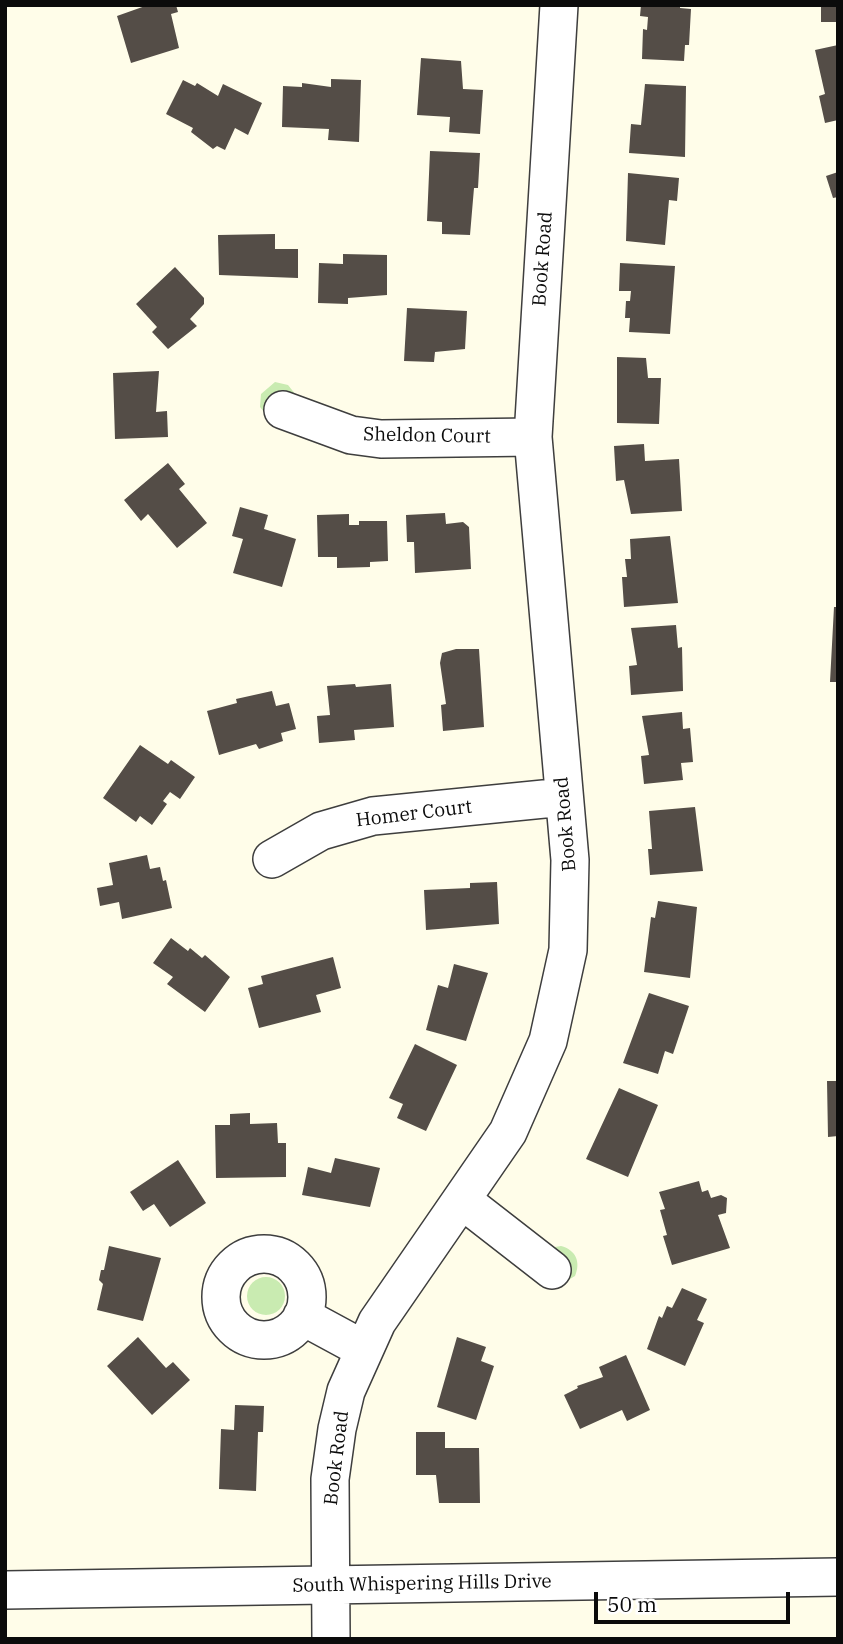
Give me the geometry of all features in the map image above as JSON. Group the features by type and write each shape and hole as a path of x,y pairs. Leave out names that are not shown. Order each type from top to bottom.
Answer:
{"street":[{"name":"Book Road","path":"331,1639 330,1479 346,1391 363,1349 403,1282 508,1132 535,1077 558,1009 568,950 572,897 533,437 559,5"},
{"name":"Sheldon Court","path":"283,410 351,435 381,439 533,437"},
{"name":"Homer Court","path":"272,859 321,831 373,817 564,797"},
{"path":"462,1200 552,1270"},
{"path":"302,1316 363,1349"},
{"name":"South Whispering Hills Drive","path":"5,1590 838,1577"}],"green space":[{"path":"275,382 288,385 296,395 268,417 260,407 261,394"},
{"path":"561,1246 574,1254 577,1266 575,1276 560,1285 549,1248"},
{"path":"266,1277 279,1283 285,1296 279,1309 266,1315 253,1309 247,1296 253,1283"}],"building":[{"path":"148,5 176,5 178,12 171,14 179,48 131,63 117,16"},
{"path":"641,5 680,5 680,8 691,9 689,45 685,45 684,61 642,59 643,29 647,30 648,17 640,16"},
{"path":"821,5 838,5 838,22 821,22"},
{"path":"838,45 838,120 825,123 819,96 825,94 815,50"},
{"path":"421,58 461,61 463,89 483,90 480,134 449,132 450,117 417,115"},
{"path":"331,79 361,80 359,142 328,140 329,129 282,127 283,86 302,87 302,83 331,87"},
{"path":"183,80 195,86 197,83 218,96 223,84 262,103 248,135 235,128 225,150 217,146 213,149 191,132 193,128 166,114"},
{"path":"645,84 686,86 685,157 629,153 631,124 641,125"},
{"path":"430,151 480,153 478,188 474,188 470,235 442,234 442,222 427,221"},
{"path":"838,172 838,197 833,198 826,176"},
{"path":"628,173 679,178 677,201 669,200 665,245 626,241"},
{"path":"275,234 275,249 298,249 298,278 219,275 218,235"},
{"path":"343,254 387,255 387,295 348,298 348,304 318,303 319,263 343,264"},
{"path":"620,263 675,266 670,334 629,332 630,318 625,318 626,301 630,301 631,291 619,291"},
{"path":"175,267 204,298 204,304 190,319 197,326 168,349 152,332 157,327 136,304"},
{"path":"407,308 467,311 465,349 435,352 434,362 404,361"},
{"path":"617,357 646,358 648,378 661,378 659,424 617,423"},
{"path":"159,371 156,412 167,411 168,437 115,439 113,373"},
{"path":"644,444 645,461 679,459 682,511 631,514 624,480 616,481 614,446"},
{"path":"168,463 185,484 179,489 207,523 177,548 148,514 141,521 124,500"},
{"path":"240,507 268,515 264,529 296,539 282,587 233,573 243,539 232,536"},
{"path":"445,513 446,524 463,522 469,527 471,569 415,573 414,542 407,542 406,515"},
{"path":"349,514 349,525 359,525 359,521 387,521 388,561 370,562 370,567 337,568 337,557 318,557 317,515"},
{"path":"670,536 678,603 624,607 622,577 627,577 625,559 631,559 630,539"},
{"path":"834,607 838,607 838,682 830,682"},
{"path":"676,625 678,648 682,647 683,691 631,695 629,666 637,665 631,628"},
{"path":"456,649 479,649 484,727 443,731 441,705 446,704 440,663 442,653"},
{"path":"355,684 356,687 391,684 394,727 354,730 355,740 319,743 317,716 330,715 327,686"},
{"path":"272,691 276,706 289,703 296,729 281,733 283,741 259,749 256,744 219,755 207,711 237,703 236,699"},
{"path":"682,712 683,729 690,728 693,762 681,763 683,780 644,784 641,756 649,755 642,716"},
{"path":"140,745 168,764 171,760 195,777 180,799 170,792 163,801 167,804 152,825 140,816 136,822 103,798"},
{"path":"695,807 703,871 650,875 648,849 652,849 649,811"},
{"path":"147,855 150,869 160,867 163,881 166,880 172,908 122,919 119,902 100,906 97,888 113,885 109,863"},
{"path":"497,882 499,924 426,930 424,890 470,888 470,883"},
{"path":"658,901 697,907 690,978 644,972 651,917 655,918"},
{"path":"171,938 202,958 205,955 230,977 205,1012 167,984 173,977 153,963"},
{"path":"333,957 341,988 316,995 321,1012 259,1028 248,988 263,984 261,976"},
{"path":"454,964 488,973 466,1041 426,1030 438,985 448,988"},
{"path":"649,993 689,1006 673,1054 665,1051 658,1074 623,1063"},
{"path":"415,1044 457,1065 426,1131 397,1118 403,1104 389,1098"},
{"path":"827,1081 838,1081 838,1136 828,1137"},
{"path":"619,1088 658,1105 628,1177 586,1159"},
{"path":"250,1113 250,1124 277,1123 278,1143 286,1143 286,1177 216,1178 215,1125 230,1125 230,1114"},
{"path":"335,1158 380,1168 370,1207 302,1195 308,1167 331,1173"},
{"path":"178,1160 206,1203 170,1227 154,1204 143,1211 130,1192"},
{"path":"699,1181 702,1192 708,1190 711,1198 721,1195 727,1198 726,1213 718,1215 730,1248 672,1265 663,1236 667,1235 660,1210 665,1209 659,1192"},
{"path":"109,1246 161,1258 143,1321 97,1310 103,1284 99,1280"},
{"path":"682,1288 707,1299 697,1320 704,1323 685,1366 647,1349 659,1316 662,1318 667,1306 672,1308"},
{"path":"138,1337 166,1368 173,1362 190,1380 152,1415 107,1366"},
{"path":"457,1337 486,1347 481,1361 494,1366 476,1420 437,1407"},
{"path":"626,1355 650,1410 627,1421 622,1410 580,1429 564,1395 578,1388 577,1386 603,1377 599,1367"},
{"path":"235,1405 264,1406 263,1432 258,1432 256,1491 219,1489 221,1429 234,1430"},
{"path":"416,1432 445,1432 445,1448 479,1448 480,1503 439,1503 436,1475 416,1475"}]}
